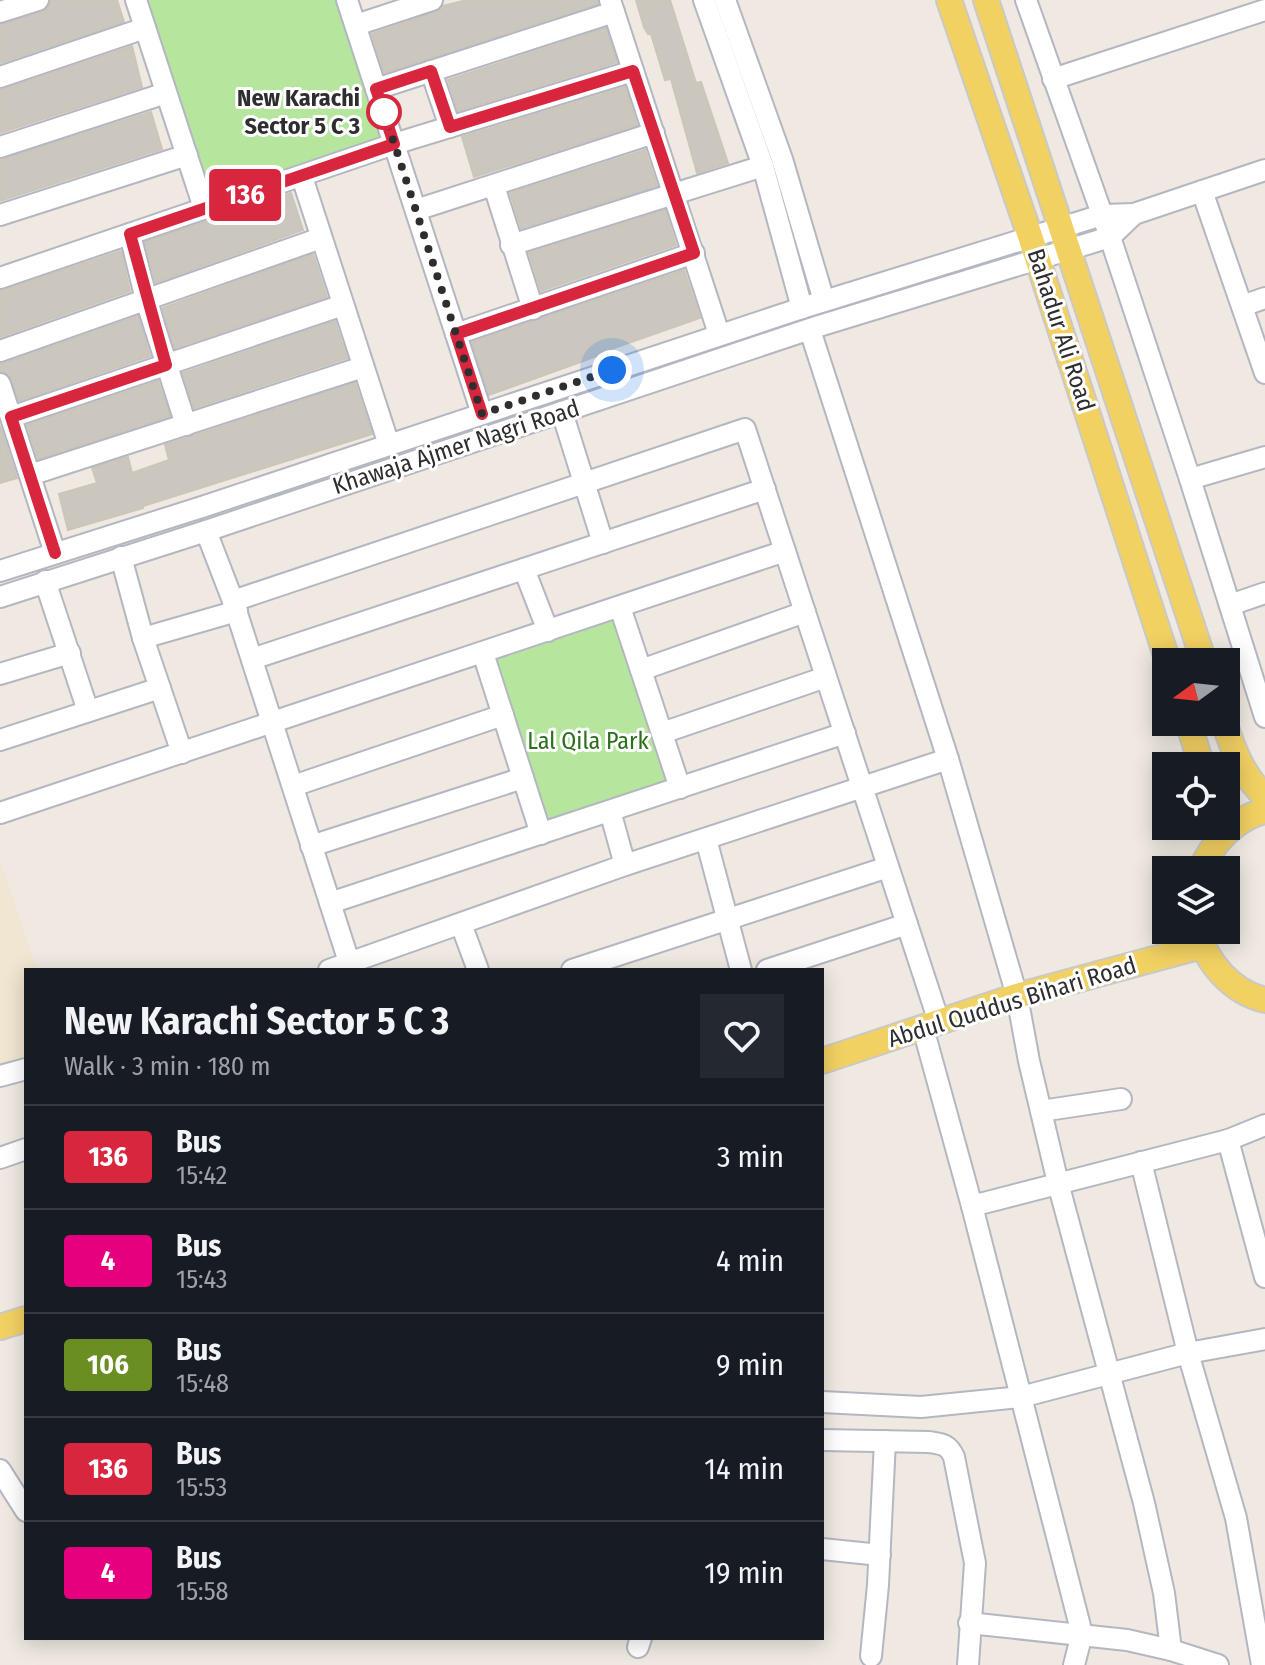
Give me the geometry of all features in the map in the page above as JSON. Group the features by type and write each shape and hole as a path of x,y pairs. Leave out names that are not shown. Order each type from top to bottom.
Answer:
{"main road":[{"name":"Bahadur Ali Road","path":"949,0 1034,248 1163,648"},
{"name":"Bahadur Ali Road","path":"986,0 1199,648"},
{"path":"1229,736 1235,754 1262,785"},
{"path":"1240,824 1265,811"},
{"name":"Abdul Quddus Bihari Road","path":"824,1060 1181,944"},
{"path":"1204,944 1224,977 1253,997 1265,1000"},
{"path":"0,1327 24,1320"}],"street":[{"path":"0,12 38,0"},
{"path":"136,0 204,208"},
{"path":"347,0 482,414"},
{"path":"356,25 432,0"},
{"path":"704,0 763,166 802,308"},
{"path":"725,0 782,159 824,301"},
{"path":"1026,0 1110,237 1265,717"},
{"path":"376,89 612,6 719,334"},
{"path":"1053,79 1265,10"},
{"path":"0,77 145,28"},
{"path":"431,71 450,127"},
{"path":"0,278 394,144 633,71"},
{"path":"0,147 166,93"},
{"path":"416,210 654,133"},
{"path":"0,215 187,155"},
{"path":"511,245 763,166"},
{"name":"Khawaja Ajmer Nagri Road","path":"0,597 810,330 1065,238 1102,215 1134,214 1265,170"},
{"path":"302,177 389,445"},
{"path":"494,186 533,309"},
{"path":"1202,191 1265,373"},
{"name":"Khawaja Ajmer Nagri Road","path":"1065,238 1110,237 1134,214"},
{"path":"130,234 146,300 186,425"},
{"path":"0,351 321,238"},
{"name":"Khawaja Ajmer Nagri Road","path":"0,571 824,301 1034,248"},
{"path":"456,334 694,253"},
{"path":"1242,306 1265,298"},
{"path":"11,417 343,305"},
{"path":"810,330 948,759 1017,996 1058,1183 1144,1503 1164,1593 1171,1650"},
{"path":"30,475 363,367"},
{"path":"0,384 55,553"},
{"path":"562,412 582,484 603,543"},
{"path":"143,638 745,429 907,924 972,1206 1082,1634 1074,1665"},
{"path":"1190,479 1265,457"},
{"path":"252,659 765,489"},
{"path":"206,531 235,606 349,962"},
{"path":"90,543 97,565"},
{"path":"0,813 785,551"},
{"path":"121,557 143,638 182,753"},
{"path":"524,569 548,631"},
{"path":"45,581 88,711"},
{"path":"1230,605 1265,593"},
{"path":"620,607 680,788"},
{"path":"641,670 805,612"},
{"path":"0,674 70,653"},
{"path":"483,653 541,834"},
{"path":"662,733 826,677"},
{"path":"0,740 160,688"},
{"path":"293,786 503,715"},
{"path":"330,903 845,733"},
{"path":"334,968 625,865 948,759"},
{"path":"311,846 523,778"},
{"path":"610,811 625,865"},
{"path":"706,839 740,968"},
{"path":"578,968 888,867"},
{"path":"461,924 477,968"},
{"path":"773,968 907,924"},
{"path":"0,1076 24,1070"},
{"path":"1041,1111 1121,1099"},
{"path":"972,1206 1228,1140 1265,1125"},
{"path":"1228,1140 1265,1277"},
{"path":"0,1158 24,1150"},
{"path":"1141,1162 1188,1353 1236,1518 1262,1665"},
{"path":"824,1402 921,1407 1021,1397 1188,1353 1265,1339"},
{"path":"824,1440 946,1445 954,1457 975,1563 969,1623 969,1665"},
{"path":"871,1656 880,1555 885,1441"},
{"path":"0,1470 24,1508"},
{"path":"824,1549 880,1555"},
{"path":"969,1623 1082,1634 1171,1650 1218,1665"}],"shaded area":[{"path":"0,861 36,968 24,968 24,1065 0,1073"}],"green space":[{"path":"135,0 347,0 394,144 204,208"},
{"name":"Lal Qila Park","path":"620,607 680,788 541,834 483,653"}],"building":[{"path":"51,0 117,0 124,22 0,63 0,25 43,12"},
{"path":"467,0 597,0 598,4 384,73 372,34 436,12 443,6"},
{"path":"636,0 670,0 696,83 701,82 728,163 697,173 671,79 665,80 651,34 644,27"},
{"path":"606,28 617,62 458,111 448,80"},
{"path":"132,46 142,87 0,133 0,90"},
{"path":"625,87 637,125 474,177 462,137"},
{"path":"151,112 162,149 0,201 0,160"},
{"path":"645,150 657,186 521,228 510,193"},
{"path":"291,193 303,230 155,283 145,242"},
{"path":"665,210 676,245 541,291 529,253"},
{"path":"121,251 130,291 0,337 0,291"},
{"path":"313,254 327,297 175,348 162,308"},
{"path":"684,270 700,318 489,395 472,342"},
{"path":"138,316 150,356 19,401 9,375 0,371 0,364"},
{"path":"335,321 347,358 194,408 183,373"},
{"path":"158,381 170,416 38,459 27,425"},
{"path":"355,383 372,434 68,530 59,494 97,483 92,468 128,457 132,473 169,460 165,445"},
{"path":"0,426 17,478 0,483"}],"bus line":[{"name":"136","path":"55,553 11,417 166,365 130,234 394,144 376,89 431,71 450,127 633,71 694,253 456,334 482,414"}],"place":[{"name":"New Karachi Sector 5 C 3","path":"384,112"}],"route":[{"path":"384,112 482,414 612,370"}]}
